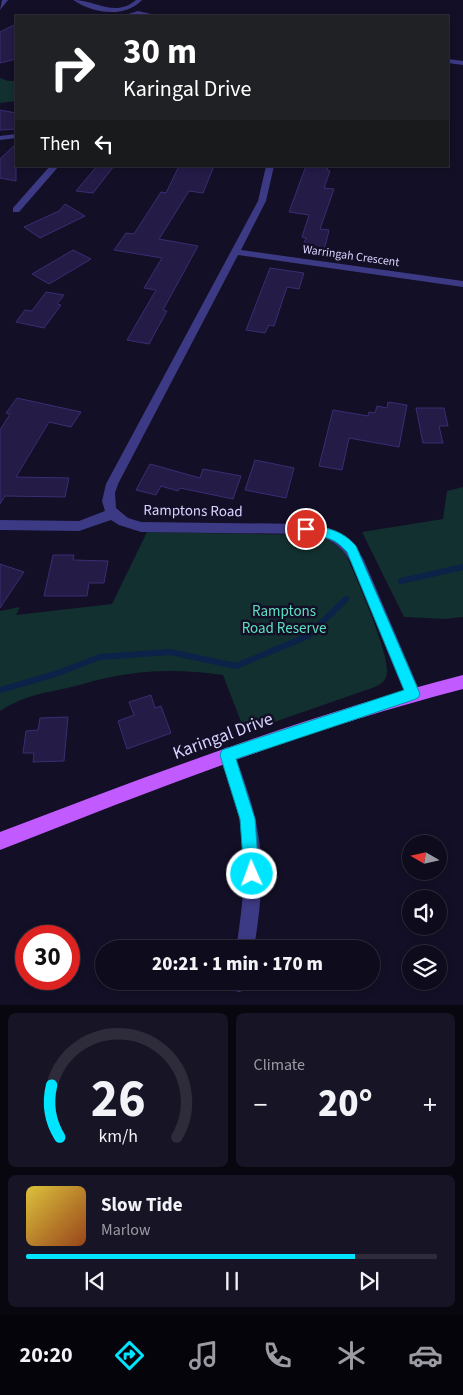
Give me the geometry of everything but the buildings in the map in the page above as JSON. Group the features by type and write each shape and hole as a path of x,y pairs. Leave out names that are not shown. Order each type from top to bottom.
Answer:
{"main road":[{"name":"Karingal Drive","path":"0,841 227,755 413,694 463,682"}],"street":[{"path":"0,8 5,0"},
{"path":"76,0 106,10 117,11 132,7 139,0"},
{"path":"130,15 138,13 151,15"},
{"path":"449,61 463,62"},
{"path":"0,138 15,136"},
{"path":"16,210 54,167"},
{"path":"0,525 79,526 112,514 107,500 112,484 265,194 270,167"},
{"name":"Warringah Crescent","path":"236,252 463,284"},
{"name":"Ramptons Road","path":"112,514 123,522 141,527 306,529 327,532 336,536 351,550 357,560 413,694"},
{"path":"227,755 247,819 252,859 251,902 246,940"}],"green space":[{"path":"0,78 15,81 15,101 0,103"},
{"path":"463,487 463,617 445,619 404,617 362,532 443,519 447,491"},
{"name":"Ramptons Road Reserve","path":"147,532 311,535 322,537 332,542 347,557 372,616 387,664 387,673 384,680 375,687 245,732 223,675 187,671 135,673 101,679 31,696 0,711 0,611 20,607 16,615 112,604"}],"waterway":[{"path":"401,581 463,567"},
{"path":"0,690 55,674 100,657 170,652 236,666 308,636 346,599"}],"route":[{"path":"252,874 247,819 227,755 413,694 357,560 351,550 345,542 336,536 327,532 306,529"}]}
